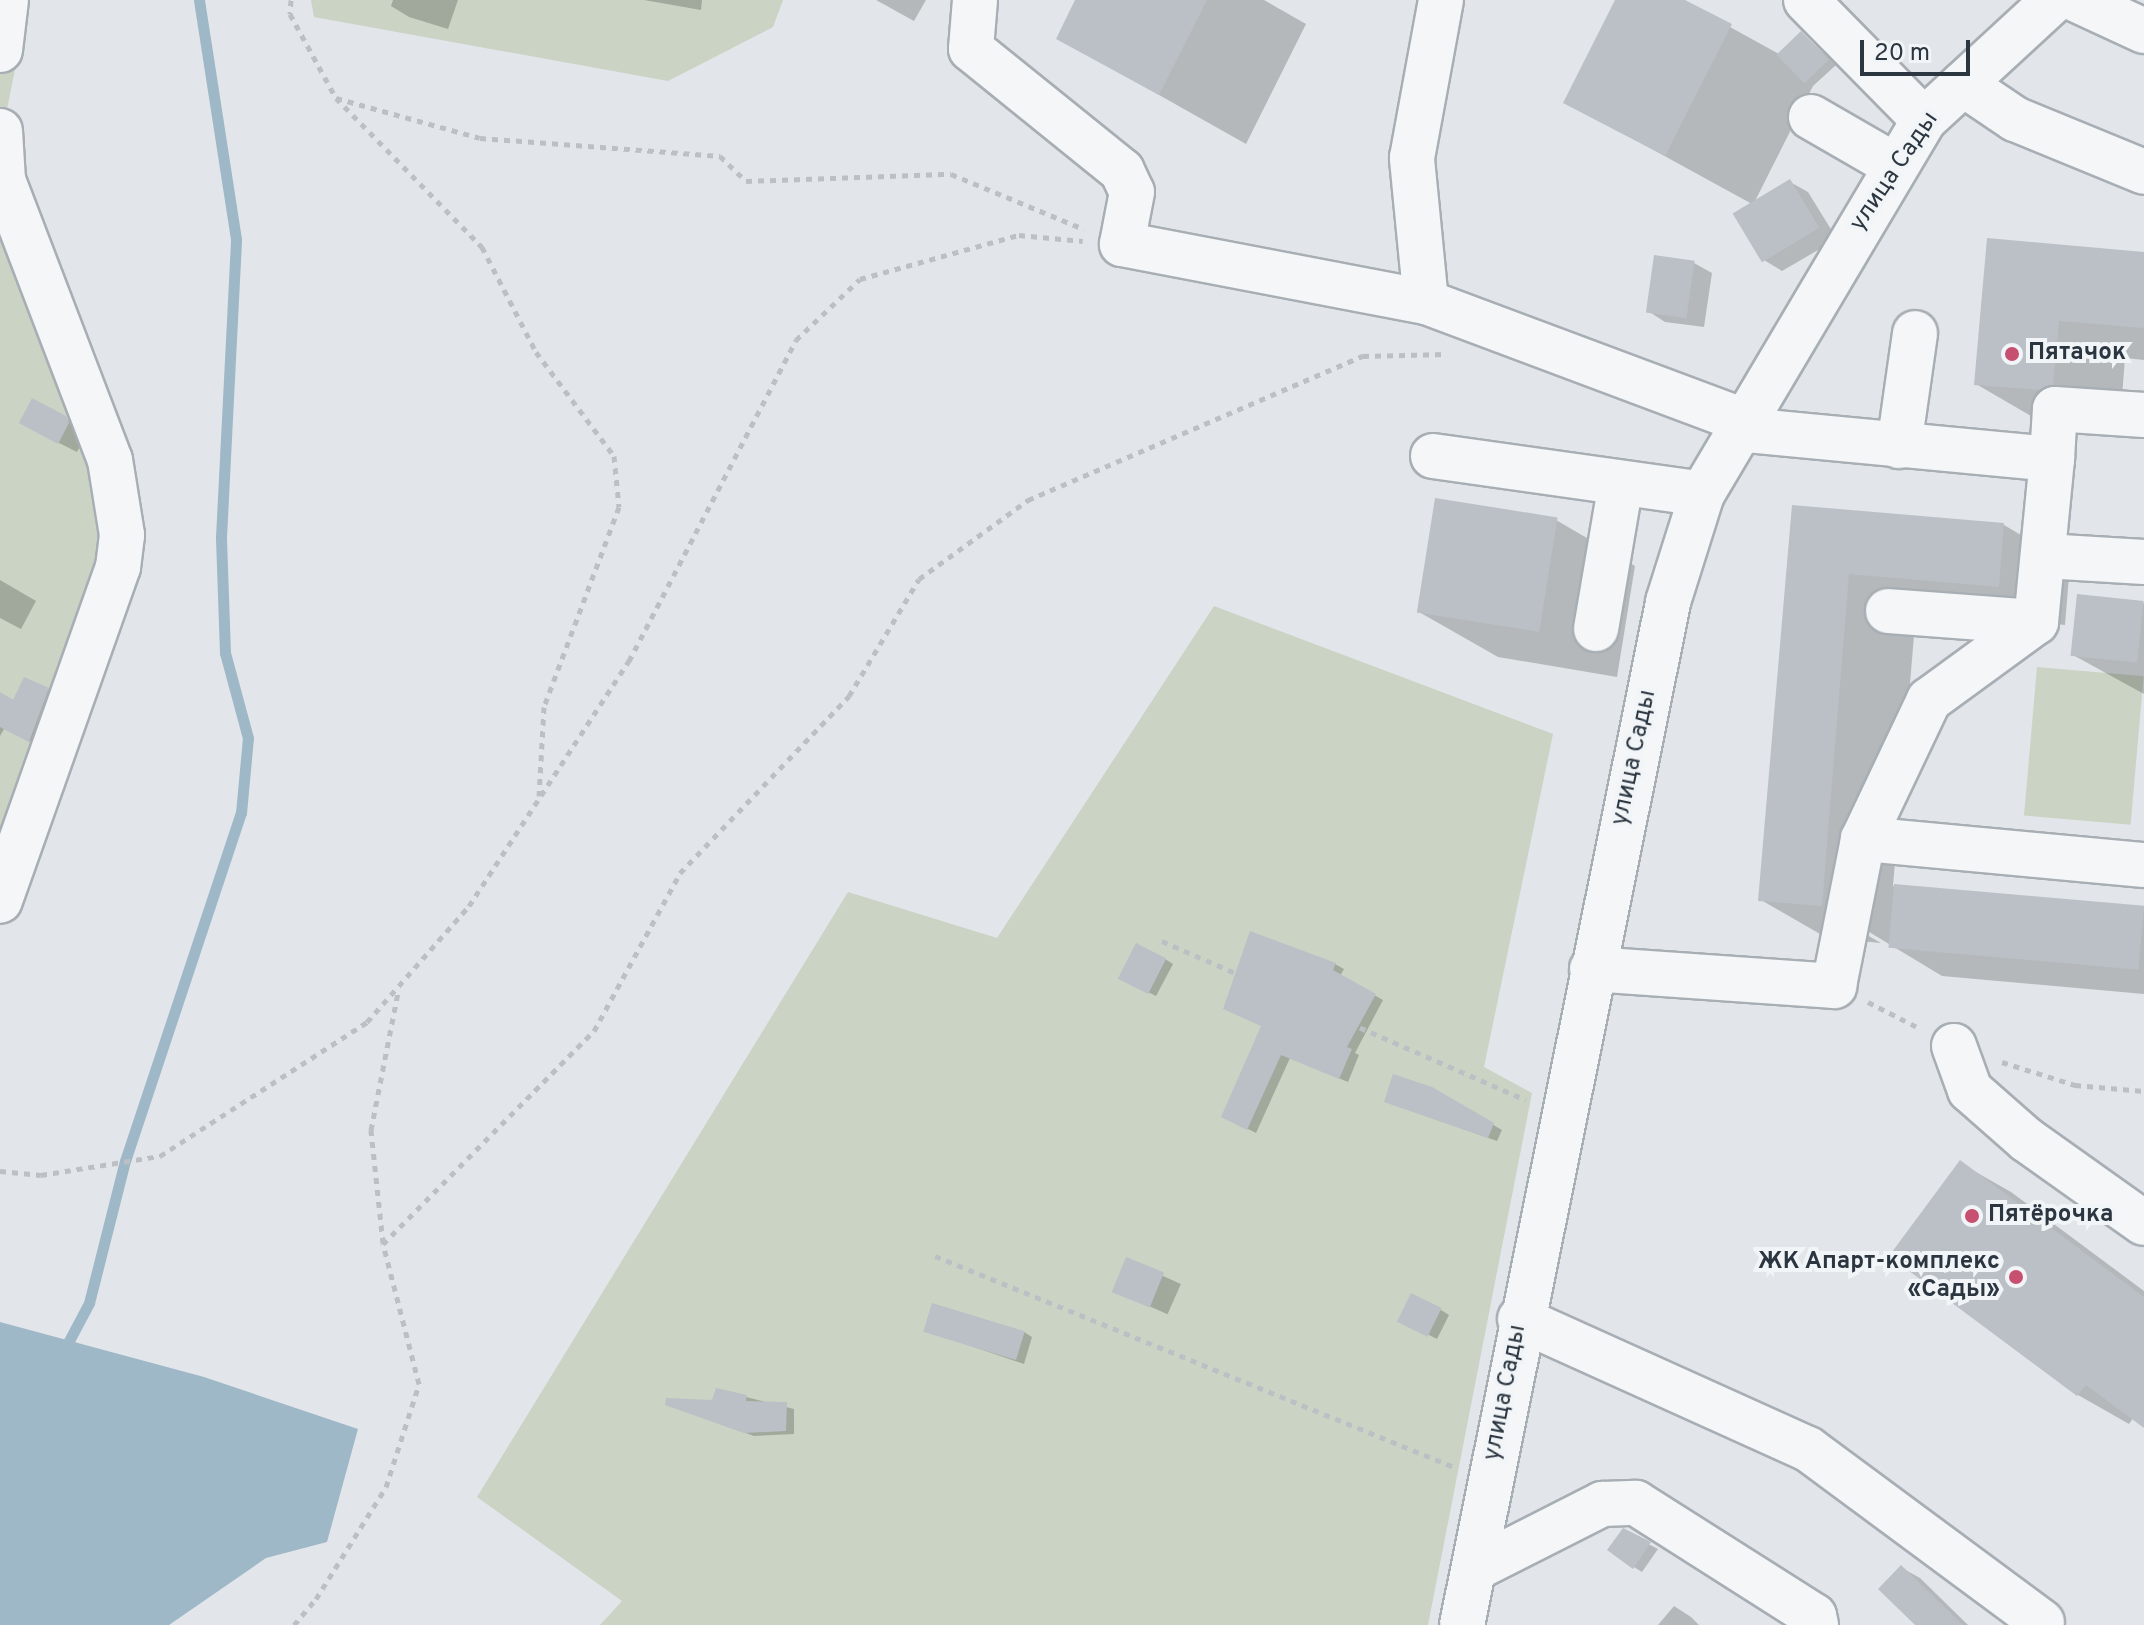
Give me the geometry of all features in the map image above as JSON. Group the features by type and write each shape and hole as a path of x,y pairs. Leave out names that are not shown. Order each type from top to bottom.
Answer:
{"street":[{"path":"0,50 6,0"},
{"path":"975,0 971,49 1122,171 1132,192 1122,244 1426,302 1739,424 1899,446 2052,459"},
{"path":"1426,302 1412,158 1441,0"},
{"path":"1806,0 1924,120"},
{"name":"улица Сады","path":"1462,1625 1520,1319 1668,602 1702,494 1739,424 1924,120 2054,0"},
{"path":"2077,0 2144,31"},
{"path":"1963,84 2015,119 2144,172"},
{"path":"1811,117 1894,165"},
{"path":"0,131 3,180 110,460 122,535 118,567 0,901"},
{"path":"1899,446 1915,333"},
{"path":"1592,969 1834,986 1863,839 1929,700 2036,622 2045,556 2055,409 2144,415"},
{"path":"1433,456 1702,494"},
{"path":"1596,629 1621,483"},
{"path":"2045,556 2144,562"},
{"path":"1888,611 2036,622"},
{"path":"1863,839 2144,865"},
{"path":"1954,1046 1970,1090 2027,1140 2144,1223"},
{"path":"1520,1319 1808,1449 2042,1622"},
{"path":"1474,1569 1602,1504 1636,1503 1814,1616 1816,1625"}],"path":[{"path":"291,0 290,14 336,98 482,247 536,352 614,456 619,507 544,707 539,797"},
{"path":"336,98 480,138 720,156 746,181 951,174 1122,244"},
{"path":"0,1171 41,1175 160,1156 367,1022 398,992 469,906 629,661 796,340 860,279 1019,235 1122,244"},
{"path":"383,1244 594,1031 680,873 849,696 919,579 1028,500 1363,356 1463,354"},
{"path":"1162,941 1564,1116"},
{"path":"294,1625 316,1599 386,1487 419,1384 383,1244 371,1130 398,992"},
{"path":"935,1256 1489,1480"}],"green space":[{"path":"0,0 29,0 0,144"},
{"path":"311,0 783,0 773,27 668,81 314,17"},
{"path":"0,199 120,532 0,863"},
{"path":"1214,606 1553,734 1484,1067 1532,1093 1428,1625 600,1625 622,1601 477,1497 848,892 997,938"},
{"path":"2037,667 2144,676 2131,825 2024,815"}],"water":[{"path":"0,1322 204,1377 358,1429 327,1542 266,1558 169,1625 0,1625"}],"building":[{"path":"1075,0 1207,0 1159,95 1056,39"},
{"path":"1615,0 1685,0 1732,24 1665,156 1563,103"},
{"path":"1801,31 1829,60 1804,83 1777,55"},
{"path":"1790,179 1819,228 1762,262 1733,214"},
{"path":"1987,238 2144,252 2144,328 2059,321 2053,385 2039,390 1974,385"},
{"path":"1654,255 1695,261 1687,318 1646,312"},
{"path":"32,398 66,416 69,423 58,444 19,423"},
{"path":"1435,498 1557,517 1539,632 1417,613"},
{"path":"1792,505 2004,523 1999,587 1849,574 1822,906 1758,901"},
{"path":"2077,594 2144,601 2137,663 2071,656"},
{"path":"24,677 49,688 29,742 0,727 0,692 13,700"},
{"path":"1894,884 2144,906 2138,970 1888,948"},
{"path":"1250,931 1336,963 1333,970 1376,994 1347,1047 1352,1049 1339,1079 1281,1055 1247,1130 1221,1117 1261,1026 1223,1009"},
{"path":"1136,943 1166,958 1148,994 1118,979"},
{"path":"1393,1074 1432,1087 1494,1123 1488,1138 1384,1102"},
{"name":"ЖК Апарт-комплекс «Сады»","path":"1960,1160 2144,1297 2144,1428 2086,1385 2077,1396 1889,1256"},
{"path":"1126,1257 1164,1272 1150,1308 1112,1292"},
{"path":"1411,1293 1442,1308 1428,1337 1397,1322"},
{"path":"932,1303 1025,1331 1016,1360 923,1332"},
{"path":"716,1388 747,1395 746,1401 787,1402 786,1431 744,1433 665,1405 666,1398 712,1400"},
{"path":"1623,1528 1651,1542 1633,1569 1607,1550"},
{"path":"1901,1565 1963,1625 1915,1625 1878,1589"}],"waterway":[{"path":"62,1354 89,1303 125,1161 241,813 248,738 225,653 221,537 236,239 199,0"}],"place":[{"name":"Пятачок","path":"2012,354"},
{"name":"Пятёрочка","path":"1972,1216"},
{"name":"ЖК Апарт-комплекс «Сады»","path":"2016,1277"}]}
